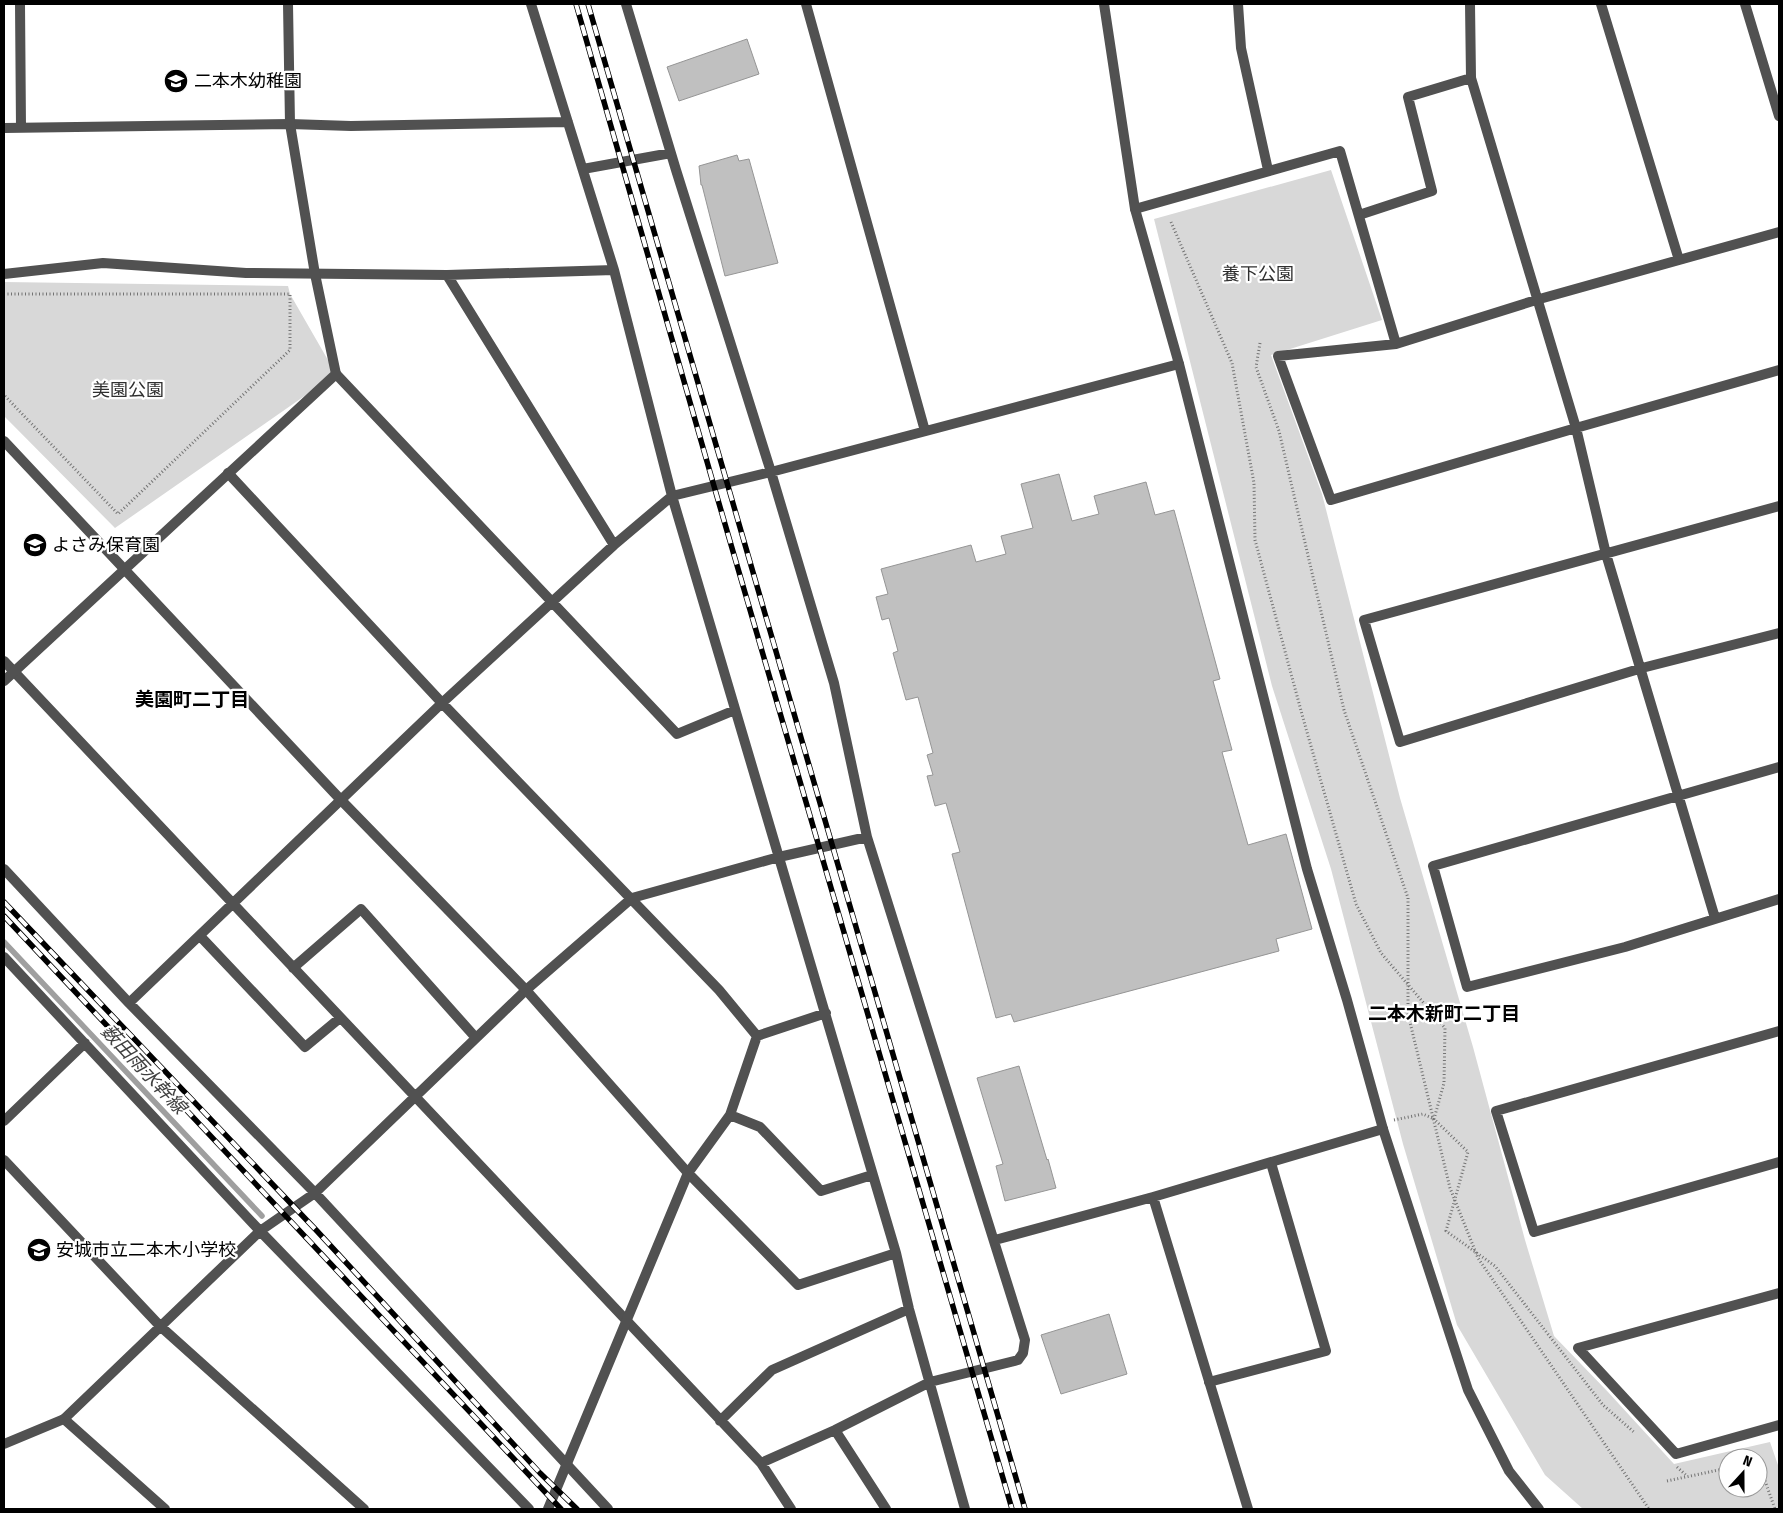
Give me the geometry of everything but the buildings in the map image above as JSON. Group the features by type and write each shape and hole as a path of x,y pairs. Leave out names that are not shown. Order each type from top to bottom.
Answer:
{"street":[{"path":"20,4 21,128"},
{"path":"288,4 290,124 315,274 336,374 551,603 678,734 735,710"},
{"path":"531,4 614,270 672,496 896,1253 909,1309 966,1509"},
{"path":"626,4 771,472 834,683 867,837 1026,1340 1023,1353 1018,1360 930,1382 835,1430 761,1463"},
{"path":"806,4 925,431"},
{"path":"1104,4 1135,209 1179,364 1308,869 1383,1129 1468,1390 1509,1471 1539,1509"},
{"path":"1238,4 1241,48 1268,170"},
{"path":"1470,4 1471,78 1536,300 1576,428 1606,554 1716,918"},
{"path":"1601,4 1679,260"},
{"path":"1745,4 1779,116"},
{"path":"1359,215 1432,191 1408,97 1471,78"},
{"path":"4,128 290,124 351,126 568,122"},
{"path":"1135,209 1340,151 1396,344"},
{"path":"583,169 671,153"},
{"path":"1779,232 1536,300 1396,344 1278,356 1331,500 1779,370"},
{"path":"4,274 103,263 246,273 447,276 614,270"},
{"path":"447,276 614,545"},
{"path":"129,1003 442,703 614,545 672,496 771,472 1179,364"},
{"path":"4,681 336,374"},
{"path":"4,442 340,800 526,990 688,1173 798,1285 896,1253"},
{"path":"228,473 442,703 719,990 757,1036"},
{"path":"1779,506 1364,620 1400,742 1642,668 1779,634"},
{"path":"4,661 761,1463 792,1509"},
{"path":"1779,767 1433,866 1467,987 1625,947 1779,900"},
{"path":"4,1444 64,1419 260,1230 315,1193 416,1098 526,990 632,898 779,857 867,837"},
{"path":"4,869 129,1003 315,1193 608,1509"},
{"path":"293,968 361,909 476,1038"},
{"path":"200,936 305,1047 340,1018"},
{"path":"4,957 260,1230 529,1509"},
{"path":"757,1036 826,1013"},
{"path":"1779,1031 1496,1111 1534,1232 1779,1162"},
{"path":"548,1509 688,1173 730,1115 757,1036"},
{"path":"4,1121 84,1044"},
{"path":"730,1115 760,1127 820,1191 872,1176"},
{"path":"995,1240 1153,1197 1383,1129"},
{"path":"4,1160 160,1326 364,1509"},
{"path":"1209,1382 1326,1351 1271,1163"},
{"path":"1153,1197 1248,1509"},
{"path":"1779,1293 1578,1348 1676,1454 1779,1425"},
{"path":"720,1421 772,1370 909,1309"},
{"path":"64,1419 166,1509"},
{"path":"835,1430 886,1509"}],"path":[{"path":"1171,222 1232,363 1254,483 1255,540 1300,708 1356,904 1381,952 1445,1028 1444,1083 1434,1119"},
{"path":"4,294 290,294 290,350 118,514 4,395"},
{"path":"1260,343 1256,366 1278,431 1344,710 1408,898 1408,1014 1450,1188 1478,1258 1649,1509"},
{"path":"1398,1120 1423,1114 1434,1119 1468,1152 1446,1231 1495,1266 1603,1406 1638,1435"},
{"path":"1673,1464 1687,1476"},
{"path":"1666,1481 1718,1470"},
{"path":"1768,1489 1775,1509"}],"green space":[{"name":"養下公園","path":"1331,170 1382,320 1271,355 1322,494 1400,798 1473,1047 1525,1240 1554,1336 1674,1464 1718,1454 1718,1498 1768,1498 1768,1448 1744,1448 1770,1442 1779,1468 1779,1509 1583,1509 1545,1475 1457,1325 1403,1144 1331,869 1272,686 1154,219"},
{"name":"美園公園","path":"4,282 288,286 290,294 336,374 115,528 4,416"}],"waterway":[{"name":"薮田雨水幹線","path":"4,942 262,1216"}],"railway":[{"path":"576,4 718,500 1012,1509"},
{"path":"588,4 1025,1509"},
{"path":"4,902 317,1231 540,1473 577,1509"},
{"path":"4,916 561,1509"}],"place":[{"name":"二本木幼稚園","path":"176,81"},
{"name":"よさみ保育園","path":"35,545"},
{"name":"安城市立二本木小学校","path":"39,1250"}],"district":[{"name":"美園町二丁目","path":"192,699"},
{"name":"二本木新町二丁目","path":"1444,1013"}]}
